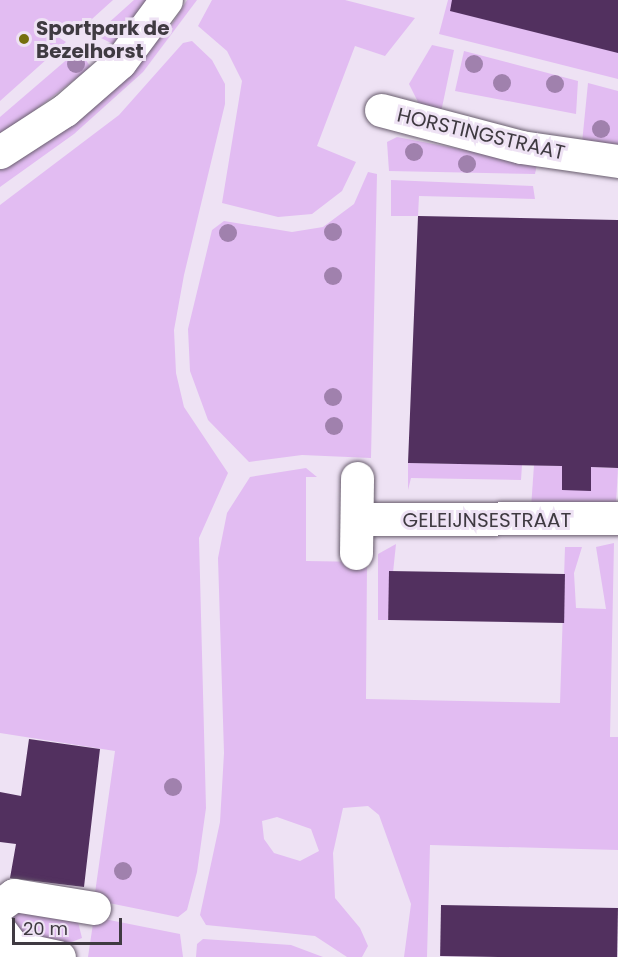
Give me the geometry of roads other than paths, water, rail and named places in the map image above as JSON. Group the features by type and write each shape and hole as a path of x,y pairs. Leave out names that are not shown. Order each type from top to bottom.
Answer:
{"street":[{"path":"0,152 65,110 120,62 166,0"},
{"name":"HORSTINGSTRAAT","path":"381,110 521,147 618,161"},
{"path":"356,553 357,478"},
{"name":"GELEIJNSESTRAAT","path":"357,519 618,518"},
{"path":"0,905 14,896 94,908"},
{"path":"0,930 12,947 59,957"}],"place":[{"name":"Sportpark de Bezelhorst","path":"24,39"}]}
